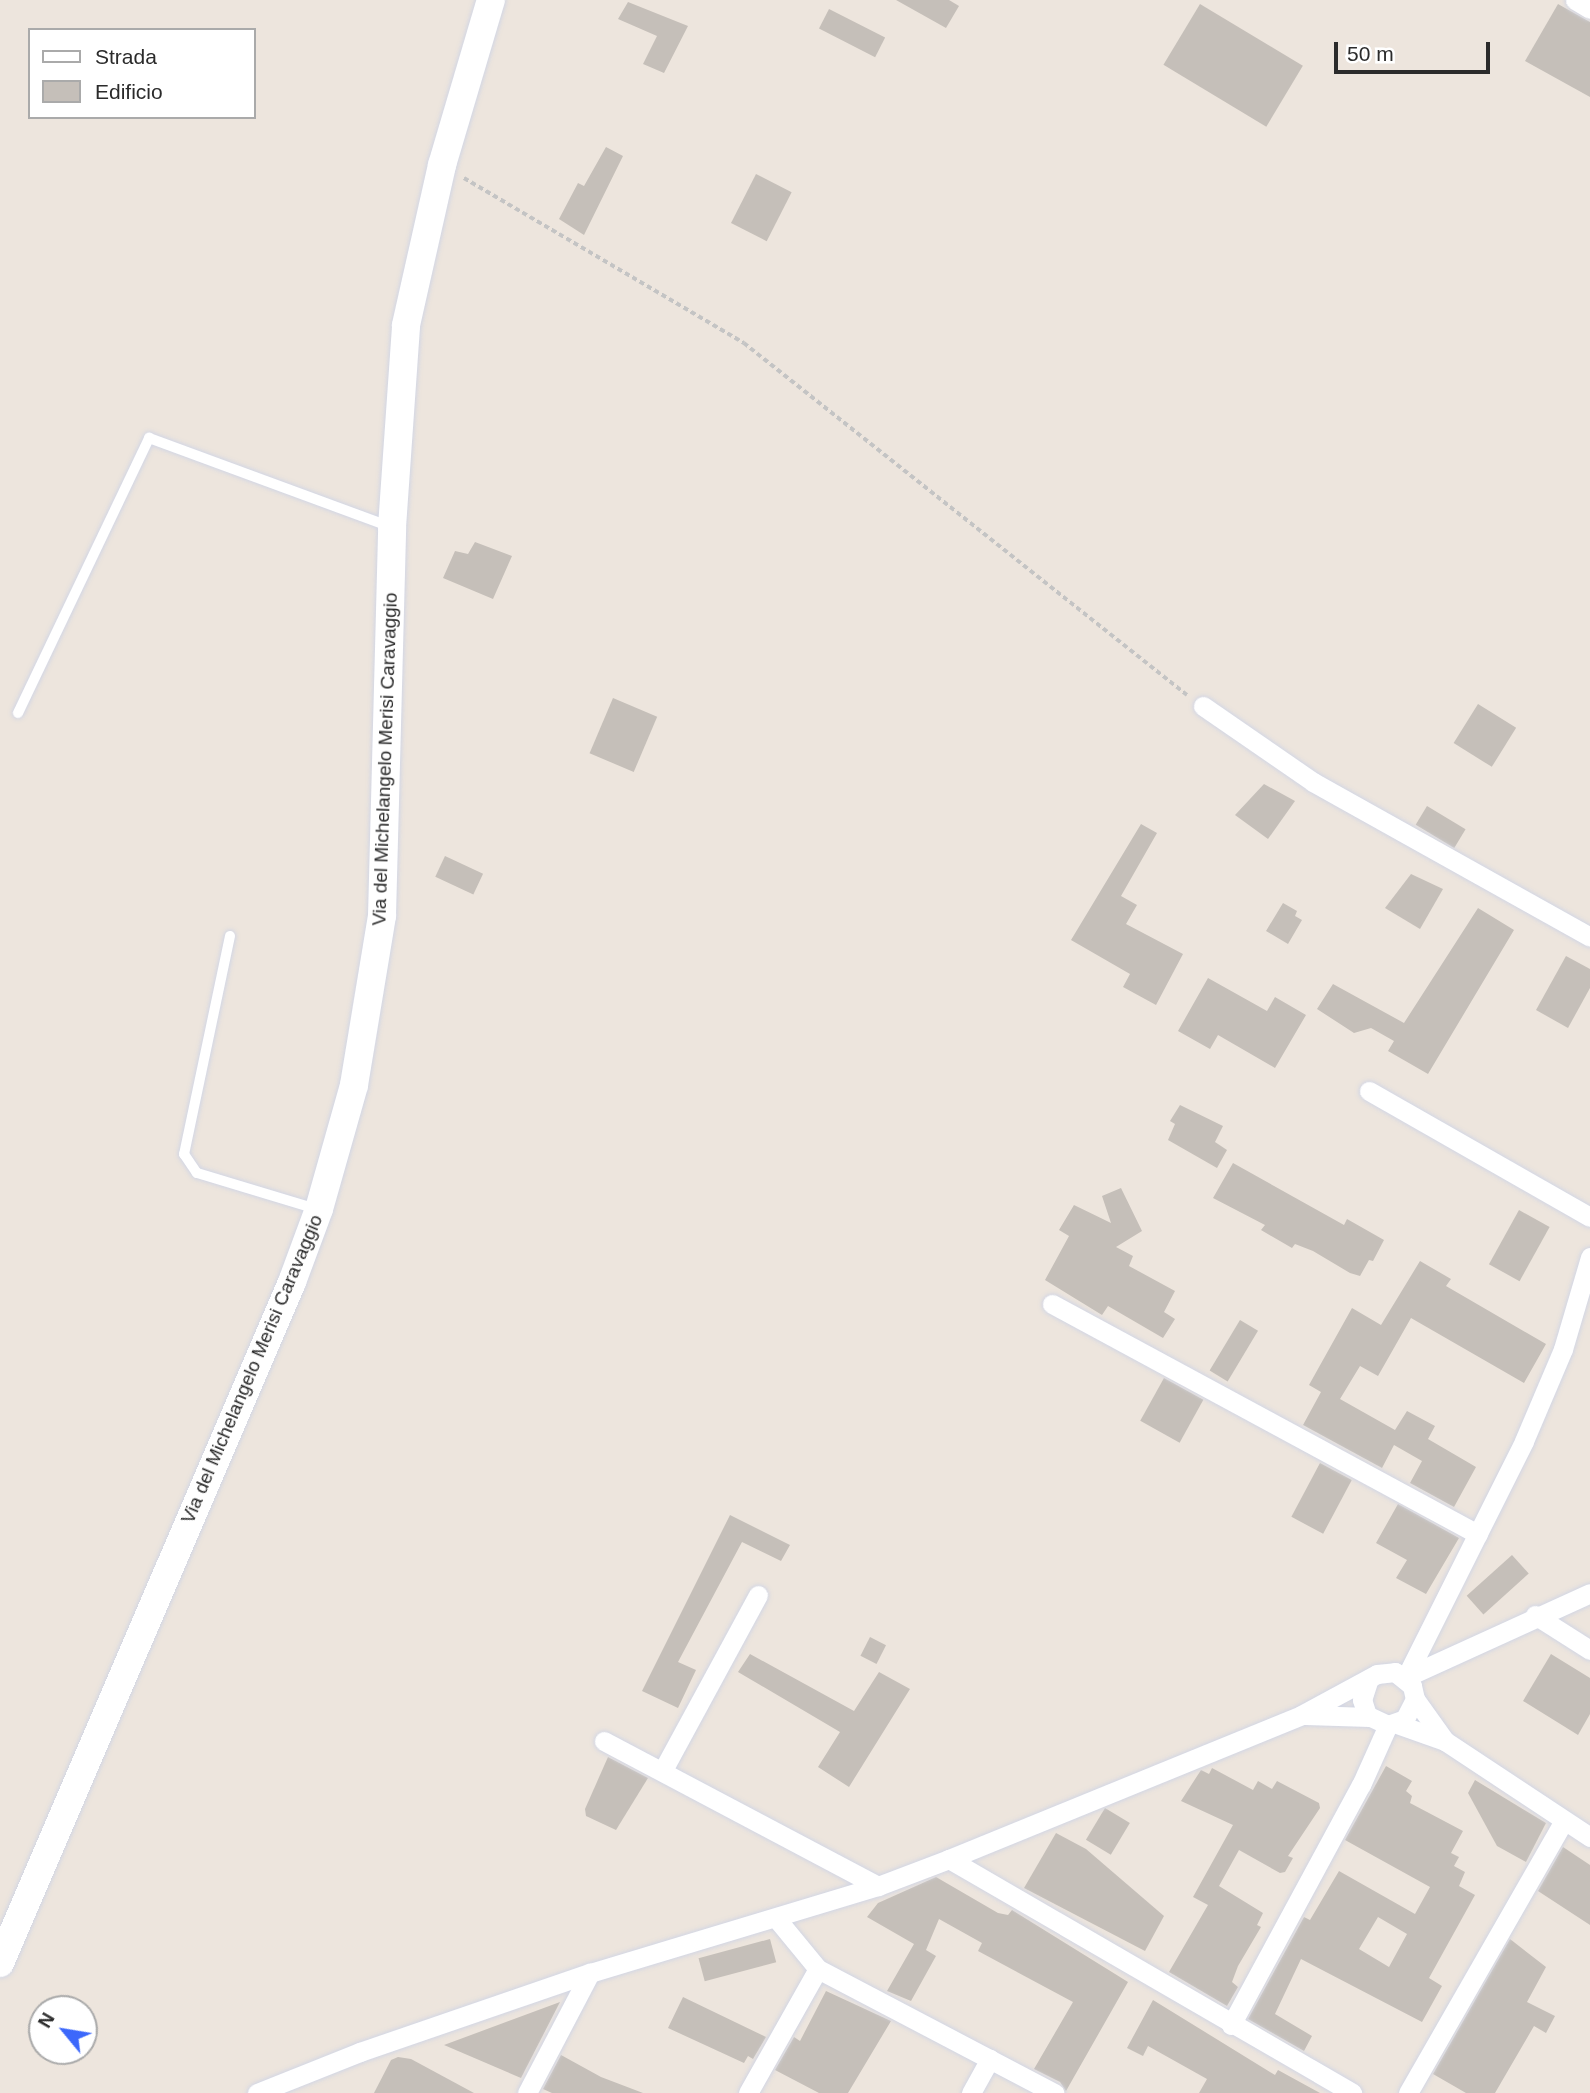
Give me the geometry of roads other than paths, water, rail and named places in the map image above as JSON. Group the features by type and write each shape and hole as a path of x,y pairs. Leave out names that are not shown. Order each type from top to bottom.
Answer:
{"street":[{"name":"Via del Michelangelo Merisi Caravaggio","path":"0,1963 319,1209 364,1038 382,916 392,527 406,325 442,165 491,0"},
{"path":"1575,0 1590,9"},
{"path":"1203,706 1313,782 1590,936"},
{"path":"1369,1091 1590,1217"},
{"path":"1445,1741 1415,1699 1406,1677 1478,1534 1563,1349 1590,1257"},
{"path":"1052,1304 1478,1534"},
{"path":"257,2093 360,2052 590,1973 878,1886 1301,1715 1385,1671 1406,1677 1535,1615 1590,1593"},
{"path":"663,1770 758,1595"},
{"path":"1535,1615 1590,1650"},
{"path":"1369,1679 1362,1700 1370,1717"},
{"path":"1231,2025 1393,1724 1405,1719 1415,1699"},
{"path":"1301,1715 1370,1717 1445,1741 1590,1837"},
{"path":"604,1741 878,1886"},
{"path":"1408,2093 1564,1821"},
{"path":"949,1859 1352,2093"},
{"path":"776,1918 818,1969 1055,2093"},
{"path":"748,2093 818,1969"},
{"path":"527,2093 590,1973"},
{"path":"971,2093 990,2059"}],"lane":[{"path":"18,713 149,438 392,527"},
{"path":"230,936 184,1154 197,1173 319,1209"}]}
